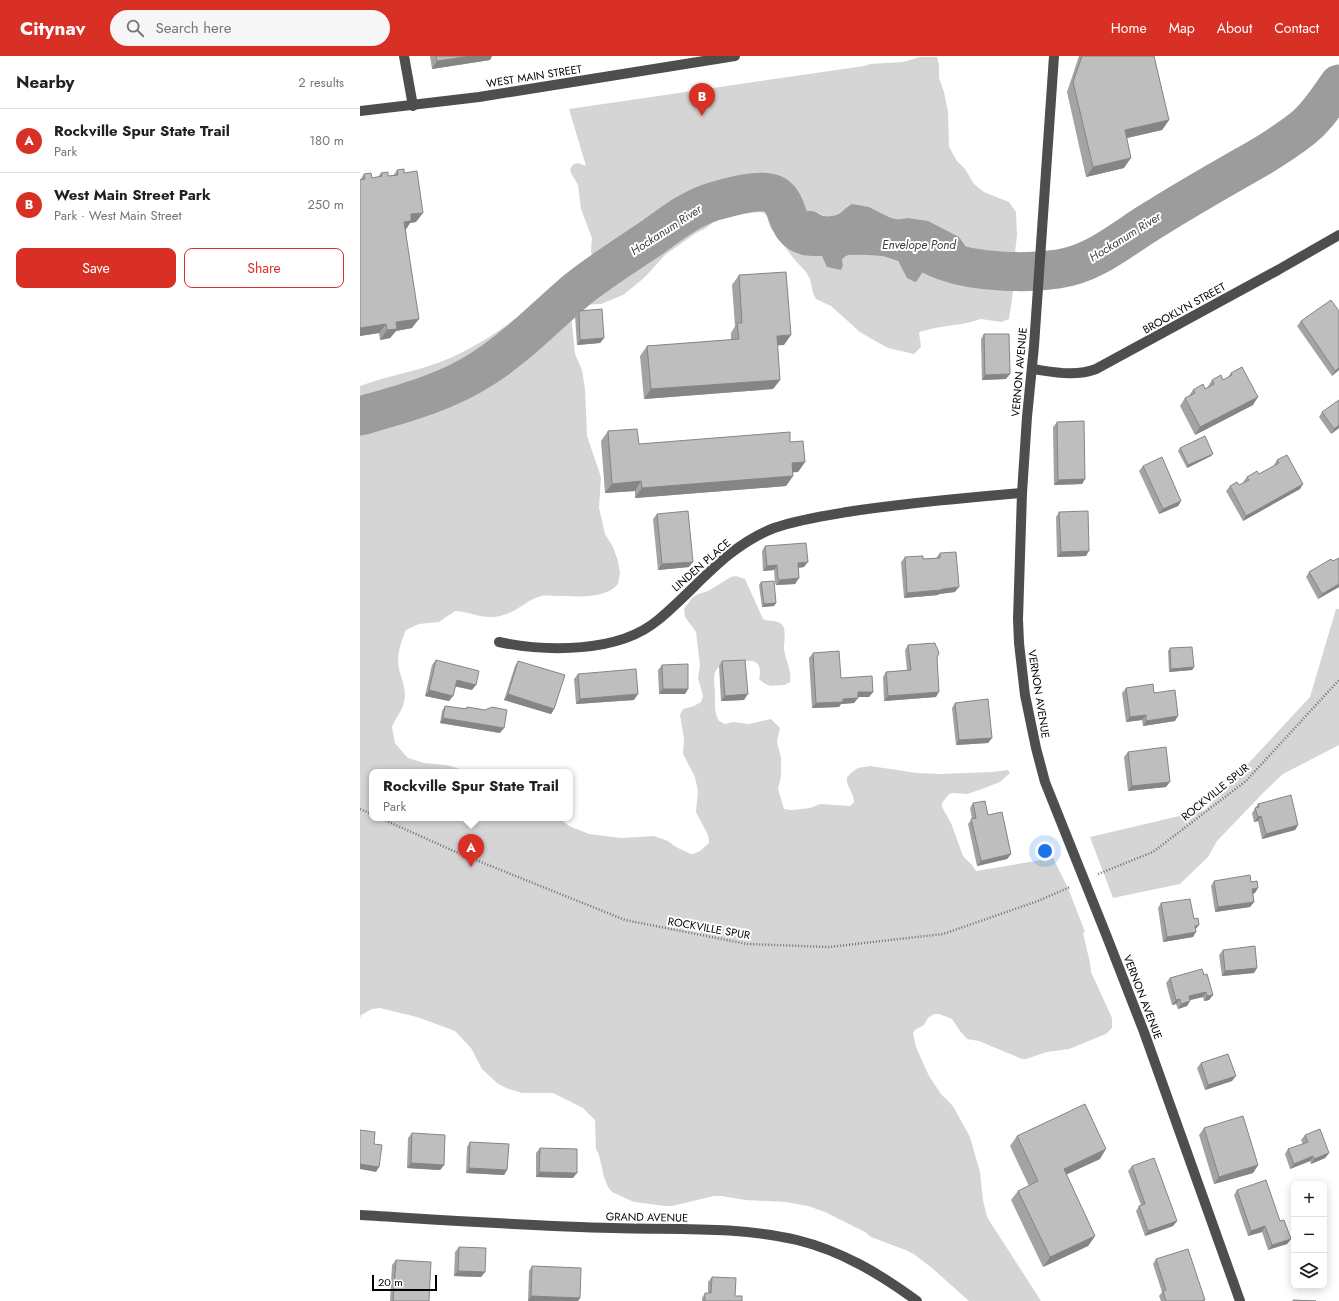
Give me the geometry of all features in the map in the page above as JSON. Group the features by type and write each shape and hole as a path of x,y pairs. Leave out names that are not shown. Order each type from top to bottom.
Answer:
{"street":[{"path":"404,56 413,106"},
{"name":"WEST MAIN STREET","path":"360,111 413,106 487,96 736,56"},
{"name":"VERNON AVENUE","path":"1054,56 1036,326 1027,417 1022,493 1018,591 1019,643 1025,695 1041,768 1144,1032 1240,1301"},
{"name":"BROOKLYN STREET","path":"1032,369 1068,374 1083,373 1096,369 1278,270 1339,234"},
{"name":"LINDEN PLACE","path":"498,642 527,647 557,648 604,644 630,637 644,630 658,620 706,574 733,551 758,535 785,525 822,516 866,509 1022,493"},
{"name":"GRAND AVENUE","path":"360,1215 580,1227 728,1231 776,1236 817,1246 852,1260 874,1271 917,1301"}],"path":[{"name":"ROCKVILLE SPUR","path":"1099,873 1153,852 1246,781 1339,680"},
{"name":"ROCKVILLE SPUR","path":"387,821 456,852 626,920 746,944 829,947 943,934 1038,901 1072,886"}],"shaded area":[{"path":"920,57 937,57 939,65 939,78 944,92 948,112 949,147 957,161 965,169 974,184 984,192 1009,202 1016,212 1017,235 1014,285 1009,319 1001,322 981,319 919,332 921,347 914,354 888,348 860,332 831,306 816,299 810,279 806,272 794,259 770,227 767,216 760,212 741,214 715,221 665,255 644,278 623,295 601,304 579,305 571,314 575,354 582,370 585,389 587,436 601,477 599,508 605,534 613,547 618,561 620,573 618,584 606,593 598,595 541,596 529,601 508,614 501,616 484,616 455,611 439,622 419,624 406,630 398,659 399,669 405,690 405,698 402,709 392,727 395,743 408,758 424,763 446,765 460,769 369,769 369,821 563,821 569,826 589,834 621,838 654,836 668,841 676,847 691,854 700,851 709,843 709,841 708,835 696,812 698,791 695,777 683,754 684,739 680,715 683,709 701,702 703,696 698,678 700,665 696,632 685,617 684,609 692,598 698,594 708,591 731,577 736,576 745,579 763,619 781,624 784,628 784,648 790,673 790,682 785,685 771,686 766,684 759,679 760,672 757,664 750,661 722,665 718,667 715,672 714,681 717,718 725,724 733,722 749,724 771,719 780,728 777,742 781,758 781,776 778,789 784,809 792,810 810,808 820,804 850,806 854,802 847,777 858,768 870,766 917,773 940,774 1008,770 1010,773 1000,782 967,794 949,794 942,803 942,807 951,823 963,856 976,871 1053,858 1068,888 1085,932 1083,933 1091,972 1112,1018 1112,1028 1106,1034 1069,1049 1047,1052 1022,1059 979,1041 967,1039 952,1019 939,1014 934,1014 928,1018 924,1025 915,1030 913,1033 916,1047 929,1076 941,1094 953,1106 970,1137 980,1172 983,1200 987,1217 1041,1301 969,1301 915,1255 871,1237 865,1232 825,1212 808,1206 786,1202 745,1200 722,1196 714,1196 672,1206 634,1202 612,1192 608,1187 596,1149 595,1120 583,1108 553,1093 522,1093 506,1088 497,1083 482,1069 471,1048 455,1031 417,1017 380,1008 372,1009 361,1015 360,1019 360,386 428,366 469,349 504,327 572,279 590,269 593,262 591,251 592,238 581,209 578,185 570,171 574,164 578,163 586,166 569,109 870,64 903,62","holes":["849,205 869,207 895,220 907,218 964,266 924,270 917,281 898,262 896,256 888,249 849,255 842,260 843,266 817,212 826,216 834,216"]},
{"path":"1336,609 1339,609 1339,745 1283,774 1217,841 1208,857 1180,884 1113,898 1090,837 1205,810 1310,697"}],"water":[{"name":"Envelope Pond","path":"852,204 869,207 895,220 907,218 928,221 959,237 966,247 968,256 967,264 964,266 924,270 915,282 907,278 896,257 888,249 849,255 842,260 843,265 841,270 827,267 802,213 811,211 824,216 832,216 838,214"}],"building":[{"path":"436,56 471,56 437,61"},
{"path":"1082,56 1154,56 1169,120 1125,130 1131,158 1093,167 1073,82"},
{"path":"404,169 404,173 417,171 423,213 411,214 411,221 404,222 419,319 396,322 397,329 387,330 386,324 360,328 360,180 365,179 364,174 371,173 372,178 382,176 381,173 388,172 388,176 398,175 397,170"},
{"path":"786,272 791,335 777,336 780,380 651,389 647,346 739,339 737,323 742,323 739,275"},
{"path":"1331,300 1339,311 1339,368 1335,371 1301,321"},
{"path":"602,309 604,338 580,340 579,311"},
{"path":"984,334 1009,334 1010,374 985,375"},
{"path":"1242,367 1258,397 1200,427 1185,398 1195,393 1193,390 1203,384 1205,389 1214,384 1212,380 1221,375 1223,380 1232,375 1231,373"},
{"path":"1339,400 1339,425 1334,429 1322,412"},
{"path":"1084,421 1085,479 1058,480 1057,422"},
{"path":"637,429 639,444 790,432 790,442 803,441 805,462 792,463 793,476 642,488 641,481 612,484 608,431"},
{"path":"1205,436 1213,454 1188,465 1180,448"},
{"path":"1287,455 1303,484 1246,516 1230,486 1237,482 1239,485 1249,480 1247,477 1257,471 1259,474 1279,463 1277,460"},
{"path":"1162,457 1181,501 1163,509 1143,466"},
{"path":"688,511 693,562 662,564 657,514"},
{"path":"1088,511 1089,551 1061,552 1059,512"},
{"path":"806,543 808,562 798,563 799,578 780,580 778,578 777,565 767,566 765,546"},
{"path":"956,552 959,587 907,593 905,557 923,556 923,559 940,558 940,553"},
{"path":"1339,558 1339,584 1322,594 1309,572 1331,559 1333,561"},
{"path":"774,581 776,603 764,604 761,582"},
{"path":"935,643 939,654 937,657 939,692 888,696 886,672 911,670 908,645"},
{"path":"1192,647 1194,667 1171,669 1170,648"},
{"path":"839,651 841,678 872,676 873,692 858,692 858,698 843,699 843,702 816,703 813,653"},
{"path":"436,660 479,671 476,685 457,680 453,696 429,690"},
{"path":"745,660 748,694 725,696 722,661"},
{"path":"518,661 565,675 554,709 508,694"},
{"path":"688,664 688,689 663,689 662,665"},
{"path":"636,669 638,694 580,699 578,674"},
{"path":"1153,684 1154,693 1175,690 1178,716 1146,721 1146,715 1130,717 1126,688"},
{"path":"988,699 992,738 959,740 955,703"},
{"path":"445,706 485,710 492,707 507,710 504,728 443,718"},
{"path":"1166,747 1170,782 1132,786 1128,752"},
{"path":"1291,795 1298,825 1266,834 1261,816 1258,817 1255,808 1259,807 1258,804"},
{"path":"985,801 988,815 1002,812 1011,854 981,861 971,819 976,818 973,803"},
{"path":"1250,875 1251,882 1257,881 1258,888 1252,889 1254,902 1218,907 1214,881"},
{"path":"1190,899 1194,919 1198,918 1199,925 1195,926 1196,932 1167,937 1161,903"},
{"path":"1255,946 1257,968 1225,971 1223,950"},
{"path":"1202,969 1204,975 1207,974 1213,995 1207,996 1206,992 1189,996 1190,1001 1181,1004 1180,999 1176,1000 1170,978"},
{"path":"1228,1054 1236,1076 1208,1085 1201,1063"},
{"path":"1085,1104 1106,1149 1064,1169 1095,1236 1050,1257 1018,1191 1038,1181 1017,1136"},
{"path":"1243,1116 1258,1165 1219,1177 1204,1128"},
{"path":"1320,1129 1329,1153 1314,1159 1313,1156 1294,1164 1288,1149 1308,1142 1305,1135"},
{"path":"360,1130 375,1132 374,1144 382,1145 379,1167 360,1164"},
{"path":"412,1133 445,1135 444,1165 411,1163"},
{"path":"470,1142 509,1144 507,1170 469,1168"},
{"path":"540,1148 577,1149 577,1173 539,1172"},
{"path":"1154,1158 1177,1221 1148,1231 1139,1206 1145,1204 1132,1166"},
{"path":"1266,1180 1280,1221 1284,1220 1291,1239 1272,1245 1265,1226 1251,1231 1237,1190"},
{"path":"459,1247 486,1248 485,1272 458,1271"},
{"path":"1188,1249 1205,1300 1166,1301 1163,1291 1166,1290 1156,1259"},
{"path":"396,1260 431,1262 429,1301 393,1301"},
{"path":"532,1266 581,1268 580,1298 531,1296"},
{"path":"712,1277 736,1278 735,1296 742,1296 742,1301 705,1301 705,1293 711,1293"},
{"path":"1293,1300 1316,1301 1293,1301"}],"waterway":[{"name":"Hockanum River","path":"360,416 423,397 453,385 482,369 507,351 596,275 681,217 712,202 742,194 767,192 779,198 783,203 790,222 794,228 799,233 807,236 873,235 887,237 902,241 945,261 957,265 985,270 1015,272 1058,269 1072,266 1098,255 1178,204 1281,144 1303,128 1313,118 1339,84"}],"place":[{"name":"West Main Street Park","path":"702,116"},
{"name":"Rockville Spur State Trail","path":"471,867"}]}
